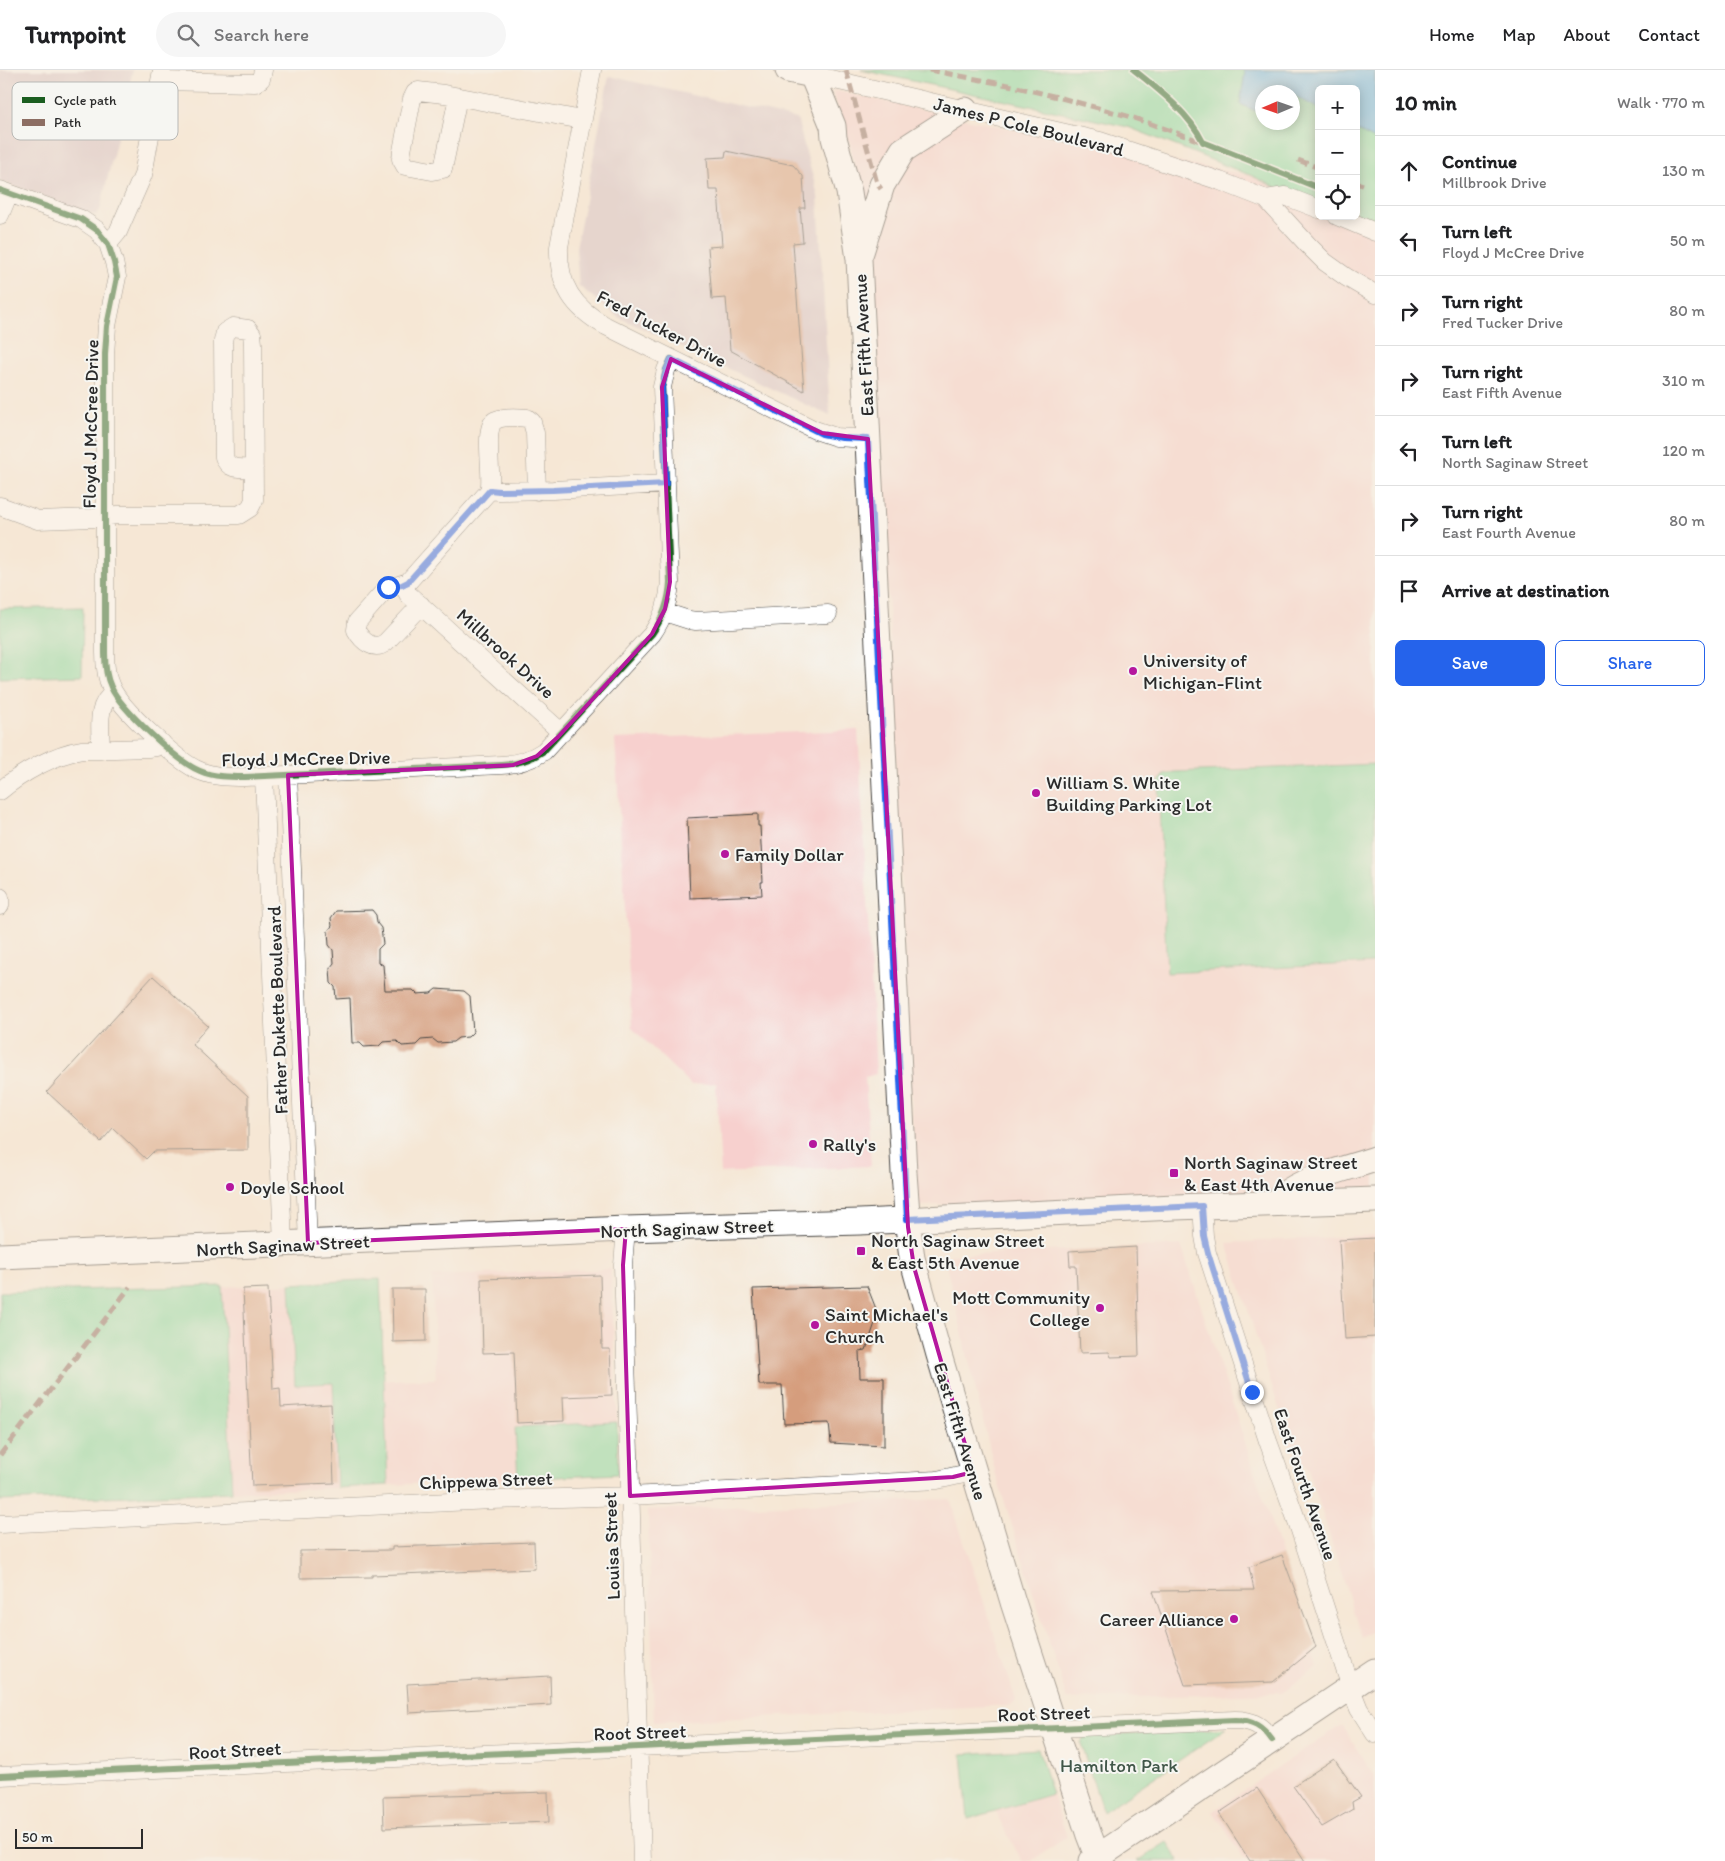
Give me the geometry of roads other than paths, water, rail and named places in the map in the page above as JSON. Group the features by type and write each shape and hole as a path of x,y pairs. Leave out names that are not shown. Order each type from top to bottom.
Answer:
{"main road":[{"name":"James P Cole Boulevard","path":"788,70 811,73"},
{"name":"East Fifth Avenue","path":"811,73 833,126 834,138 849,192 859,259 907,1219 914,1267 973,1472 1096,1860"},
{"path":"859,259 882,185 902,150 965,110"},
{"path":"1277,1203 1282,1196 1300,1184 1375,1159"},
{"name":"North Saginaw Street","path":"0,1256 626,1229 704,1228 1375,1200"},
{"path":"1096,1860 1375,1671"}],"street":[{"path":"161,76 255,83 261,79 263,70"},
{"name":"Fred Tucker Drive","path":"592,70 560,236 560,267 565,286 576,303 589,316 822,434 842,438 868,439"},
{"name":"James P Cole Boulevard","path":"811,73 1100,141 1193,171 1266,199 1325,262 1375,294"},
{"path":"458,97 443,169 432,172 405,166 401,156 414,93 425,91 458,97 582,120"},
{"path":"108,244 118,232 143,175 149,140"},
{"path":"0,216 4,192"},
{"name":"Floyd J McCree Drive","path":"4,192 81,219 96,230 108,244 117,277 105,343 104,517 105,660 107,677 114,693 127,710 186,764 201,772 224,777 288,775 513,764 537,756 562,733 652,634 664,612 670,589 662,387 671,359"},
{"name":"James P Cole Boulevard","path":"1266,199 1285,196 1315,207"},
{"path":"1346,220 1375,232"},
{"path":"0,506 38,520 130,515 239,515 247,511 252,504 254,468 253,338 248,329 233,327 225,332 223,341 224,457 231,467 254,468"},
{"path":"421,605 379,647 372,646 356,630 360,619 388,587 403,585 411,579 490,490 489,432 491,424 498,419 530,419 534,426 537,490"},
{"path":"490,490 537,490 666,484"},
{"name":"Millbrook Drive","path":"403,585 406,591 421,605 562,733"},
{"path":"664,612 689,620 828,614"},
{"path":"100,750 101,708 105,700 114,693"},
{"path":"0,791 28,771 78,751 148,748 156,747 162,743"},
{"name":"Father Dukette Boulevard","path":"288,775 308,1244"},
{"name":"Father Dukette Boulevard","path":"264,776 283,1244"},
{"path":"268,881 293,880"},
{"path":"0,897 0,906"},
{"path":"271,937 295,936"},
{"name":"East Fourth Avenue","path":"1202,1206 1204,1236 1208,1253 1268,1441 1298,1524 1351,1688 1360,1709 1375,1734"},
{"name":"Louisa Street","path":"626,1229 624,1265 637,1748 642,1861"},
{"name":"Chippewa Street","path":"0,1524 472,1501 630,1496 937,1480 973,1472"},
{"name":"Root Street","path":"0,1776 1241,1720 1253,1722 1261,1727 1272,1740"}],"water":[{"path":"1243,70 1375,70 1375,140 1360,132 1360,85 1315,85 1315,107 1300,99 1300,85 1255,85 1255,111 1240,104 1245,72"}],"place":[{"name":"University of Michigan-Flint","path":"1133,671"},
{"name":"William S. White Building Parking Lot","path":"1036,793"},
{"name":"Family Dollar","path":"725,854"},
{"name":"Rally's","path":"813,1144"},
{"name":"North Saginaw Street & East 4th Avenue","path":"1174,1173"},
{"name":"Doyle School","path":"230,1187"},
{"name":"North Saginaw Street & East 5th Avenue","path":"861,1251"},
{"name":"Mott Community College","path":"1100,1308"},
{"name":"Saint Michael's Church","path":"815,1325"},
{"name":"Career Alliance","path":"1234,1619"}],"park label":[{"name":"Hamilton Park","path":"1119,1765"}]}
